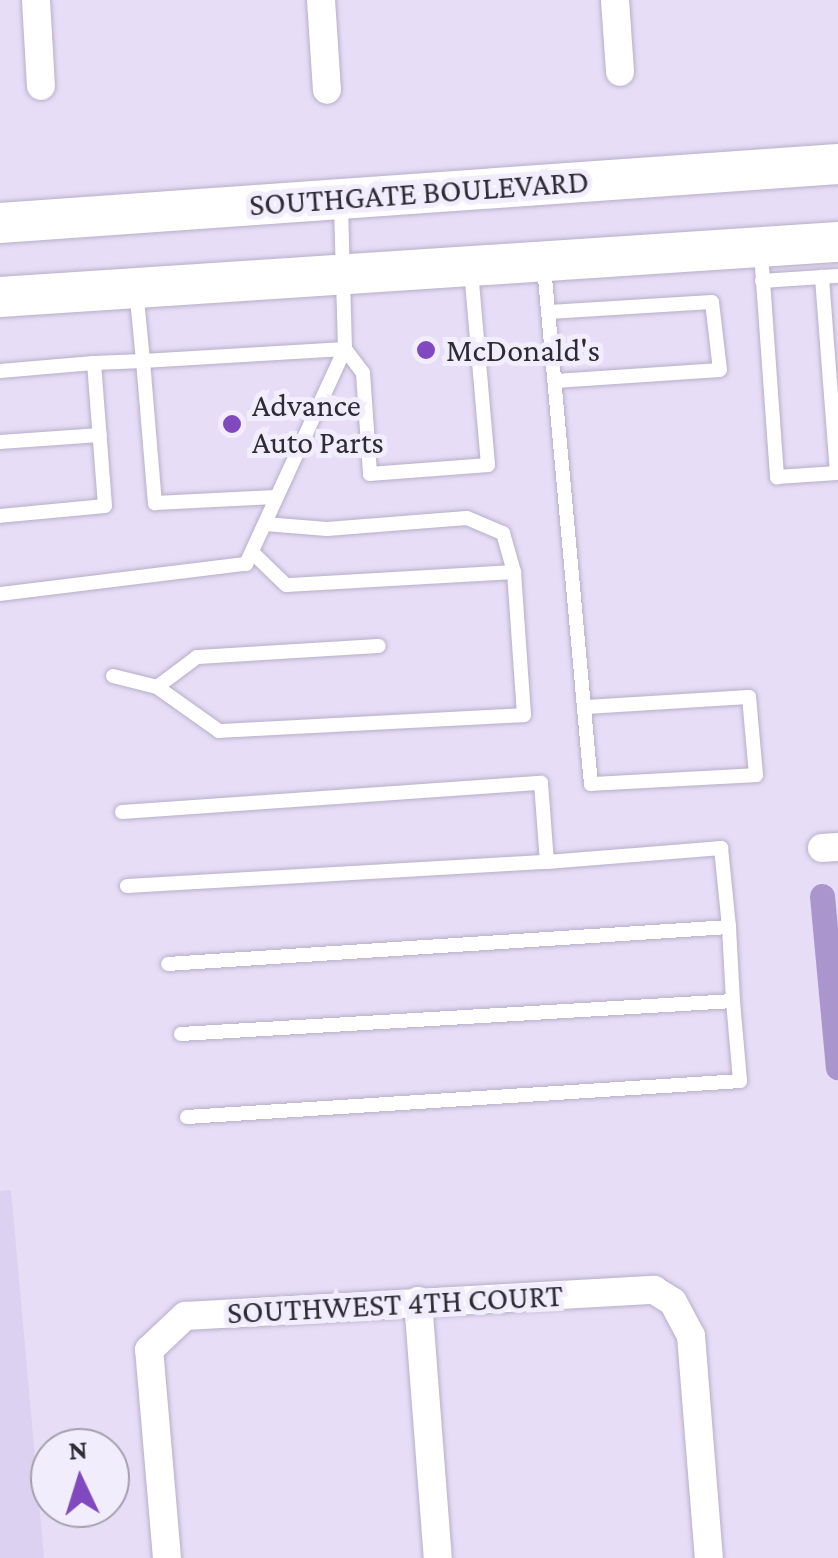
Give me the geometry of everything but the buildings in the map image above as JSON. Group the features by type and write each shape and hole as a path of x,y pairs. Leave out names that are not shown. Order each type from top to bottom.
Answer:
{"main road":[{"name":"SOUTHGATE BOULEVARD","path":"0,222 838,164"},
{"path":"0,297 544,261 761,264 830,259"}],"street":[{"path":"36,0 41,86"},
{"path":"321,0 327,90"},
{"path":"614,0 620,72"},
{"name":"SOUTHWEST 4TH COURT","path":"167,1558 149,1350 184,1316 654,1290 673,1302 690,1336 709,1558"},
{"path":"418,1301 438,1558"}],"lane":[{"path":"0,594 232,570 254,554 274,497 345,348 341,197"},
{"path":"761,264 777,477 837,473 830,259"},
{"path":"830,259 838,276"},
{"path":"544,261 591,784 756,774 748,698 586,707"},
{"path":"345,348 362,374 370,474 488,465 470,266"},
{"path":"136,288 155,504 274,497"},
{"path":"549,312 712,302 720,370 555,381"},
{"path":"0,371 345,348"},
{"path":"0,516 105,506 94,363"},
{"path":"0,442 100,435"},
{"path":"113,676 157,687 220,731 524,715 514,572 503,533 467,518 327,528 265,524"},
{"path":"254,554 286,586 514,572"},
{"path":"157,687 197,657 380,646"},
{"path":"122,812 542,783 547,862"},
{"path":"127,886 721,848 740,1081 187,1117"},
{"path":"168,964 729,927"},
{"path":"181,1034 733,1001"}],"shaded area":[{"path":"11,1190 32,1428 30,1528 41,1528 44,1558 0,1558 0,1191"}],"waterway":[{"path":"822,896 838,1067"}],"place":[{"name":"McDonald's","path":"426,350"},
{"name":"Advance Auto Parts","path":"232,424"}]}
